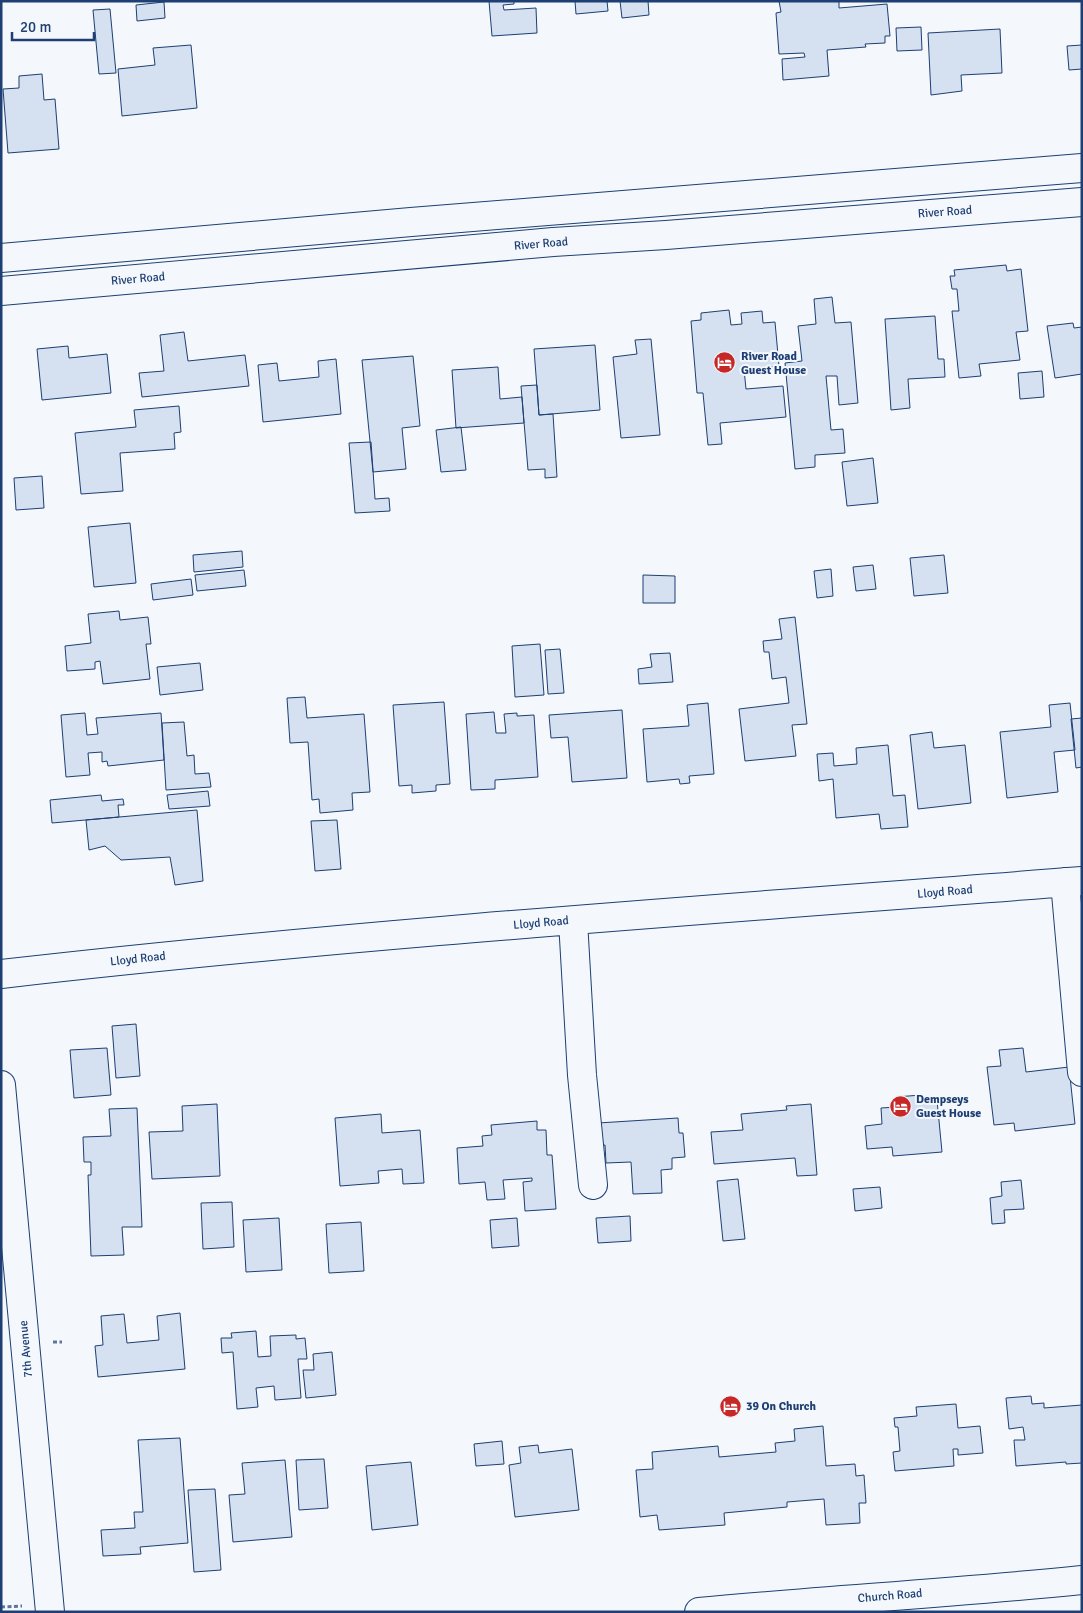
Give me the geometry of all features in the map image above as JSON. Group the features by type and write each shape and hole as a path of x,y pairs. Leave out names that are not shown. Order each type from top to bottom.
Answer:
{"main road":[{"path":"1,258 411,222 1082,168"},
{"path":"769,194 771,226"},
{"name":"River Road","path":"1,291 553,242 1082,202"},
{"path":"411,222 415,255"},
{"path":"1073,881 1082,1072"},
{"name":"Lloyd Road","path":"1,974 145,958 1073,881"},
{"path":"573,921 582,1075 593,1186"},
{"name":"7th Avenue","path":"1,1085 8,1231 50,1612"},
{"name":"Church Road","path":"699,1612 823,1603 882,1596 1019,1587 1082,1580"}],"building":[{"path":"489,1 514,1 514,4 503,5 504,10 536,8 537,33 492,36"},
{"path":"575,1 607,1 608,11 576,14"},
{"path":"620,1 648,1 649,15 622,18"},
{"path":"779,1 839,1 839,8 887,4 890,36 885,36 885,43 865,44 866,47 827,50 829,76 783,80 782,59 805,57 804,53 779,54 776,13 781,12"},
{"path":"164,2 165,18 137,21 136,5"},
{"path":"110,9 116,73 99,74 93,10"},
{"path":"921,27 922,50 897,51 896,28"},
{"path":"1000,29 1002,73 961,75 962,91 931,95 928,33"},
{"path":"191,45 197,108 122,116 118,69 155,65 153,48"},
{"path":"1082,45 1082,69 1069,70 1067,46"},
{"path":"42,74 44,100 55,99 59,149 8,153 3,89 19,88 19,76"},
{"path":"1006,265 1007,271 1021,269 1028,331 1016,332 1020,360 979,364 981,376 959,378 952,311 959,311 957,289 952,289 950,276 955,276 954,270"},
{"path":"832,297 835,323 851,322 858,403 839,405 837,376 826,376 831,430 843,429 845,453 815,455 815,467 795,469 785,363 802,361 798,326 816,324 814,299"},
{"path":"729,310 731,325 742,324 741,313 762,311 763,323 775,322 779,366 744,369 746,389 783,386 786,417 720,423 722,444 708,445 703,393 697,393 691,321 701,320 701,313"},
{"path":"935,316 938,359 944,359 945,377 908,379 910,408 891,410 885,319"},
{"path":"1073,323 1074,328 1082,327 1082,374 1055,378 1047,326"},
{"path":"184,332 188,361 245,355 249,386 142,397 139,373 164,371 160,335"},
{"path":"651,339 660,435 621,438 613,357 637,354 635,340"},
{"path":"595,345 600,410 539,415 534,349"},
{"path":"68,346 69,358 107,354 111,393 42,400 37,349"},
{"path":"413,356 420,426 402,428 406,469 373,472 362,360"},
{"path":"336,359 341,414 263,422 258,365 277,363 279,381 319,377 318,361"},
{"path":"498,367 500,399 522,397 524,423 456,428 452,370"},
{"path":"1042,371 1044,397 1020,399 1018,373"},
{"path":"537,385 539,415 553,414 557,477 545,478 545,469 528,470 521,386"},
{"path":"179,406 181,432 174,433 175,449 120,453 123,491 81,494 75,433 136,427 134,410"},
{"path":"461,427 466,470 441,472 436,430"},
{"path":"371,442 375,499 389,498 390,511 355,513 349,443"},
{"path":"873,458 878,503 847,506 842,462"},
{"path":"42,476 44,508 16,510 14,478"},
{"path":"130,523 136,583 94,587 88,527"},
{"path":"242,551 243,567 194,572 193,555"},
{"path":"944,555 948,593 914,596 910,558"},
{"path":"873,565 876,589 856,591 853,567"},
{"path":"831,569 833,596 817,598 814,571"},
{"path":"244,570 246,586 197,591 195,575"},
{"path":"643,575 675,576 675,603 643,603"},
{"path":"191,579 193,595 153,600 151,584"},
{"path":"119,611 120,620 148,617 151,644 146,644 150,679 103,684 100,661 95,662 95,669 67,671 65,646 91,643 88,614"},
{"path":"795,617 807,724 792,725 796,756 745,761 739,709 789,703 786,677 772,679 769,652 764,652 763,641 782,639 779,619"},
{"path":"540,644 544,695 515,697 512,646"},
{"path":"560,649 564,693 548,694 545,650"},
{"path":"670,653 673,682 639,684 638,669 652,667 650,654"},
{"path":"200,663 203,690 160,695 157,667"},
{"path":"305,697 307,718 364,714 370,792 352,793 353,810 320,813 319,799 312,800 308,742 290,743 287,698"},
{"path":"444,702 450,784 436,785 436,791 412,793 412,785 399,786 393,705"},
{"path":"708,703 714,774 689,776 690,783 680,784 679,779 647,782 643,729 689,726 687,705"},
{"path":"1070,703 1075,750 1054,752 1058,792 1007,798 1000,732 1051,727 1049,705"},
{"path":"622,710 627,778 572,782 568,737 551,738 549,715"},
{"path":"494,712 496,733 506,733 504,714 517,713 517,716 534,715 538,777 495,780 495,789 471,790 466,714"},
{"path":"85,713 87,735 98,734 96,718 161,713 164,760 108,766 107,761 102,762 102,752 88,753 90,775 66,777 61,715"},
{"path":"1082,718 1082,767 1076,768 1071,719"},
{"path":"184,722 187,756 194,755 195,774 209,773 211,787 166,790 162,723"},
{"path":"932,732 934,748 965,745 971,803 918,809 910,735"},
{"path":"888,745 893,796 905,795 908,827 881,829 879,814 836,818 833,779 819,781 817,754 833,753 834,766 857,764 856,748"},
{"path":"208,791 210,806 169,809 167,795"},
{"path":"101,795 102,801 123,799 124,805 118,805 119,817 52,823 50,800"},
{"path":"197,810 203,881 175,885 170,857 121,860 105,846 89,850 86,820"},
{"path":"337,820 341,869 315,871 311,821"},
{"path":"136,1024 140,1076 116,1078 112,1026"},
{"path":"107,1048 111,1095 74,1098 70,1050"},
{"path":"1023,1048 1026,1072 1069,1067 1075,1124 1015,1131 1014,1123 994,1125 987,1067 1001,1066 999,1050"},
{"path":"921,1095 921,1101 937,1100 942,1152 893,1156 892,1147 867,1149 865,1126 882,1124 881,1108 897,1107 896,1097"},
{"path":"217,1104 220,1176 152,1179 149,1132 183,1131 182,1106"},
{"path":"811,1104 817,1175 797,1176 795,1158 714,1164 711,1132 743,1130 741,1114 787,1110 786,1106"},
{"path":"137,1108 142,1227 122,1227 124,1255 91,1256 88,1175 91,1175 91,1162 84,1162 83,1137 111,1136 109,1109"},
{"path":"381,1114 382,1133 420,1130 424,1183 403,1184 402,1169 378,1171 379,1183 340,1186 335,1118"},
{"path":"678,1118 679,1133 683,1133 685,1157 672,1158 672,1169 661,1170 662,1193 633,1194 631,1162 606,1163 605,1145 600,1146 598,1123"},
{"path":"537,1121 537,1130 546,1130 547,1155 552,1155 556,1209 525,1211 523,1182 532,1181 532,1178 503,1180 505,1199 487,1200 485,1182 459,1184 457,1148 483,1146 482,1136 492,1135 491,1125"},
{"path":"738,1179 745,1239 723,1241 717,1181"},
{"path":"1021,1180 1024,1209 1004,1210 1005,1223 992,1224 990,1198 1002,1196 1001,1182"},
{"path":"880,1187 882,1208 855,1211 853,1189"},
{"path":"232,1202 234,1247 203,1249 201,1203"},
{"path":"630,1216 631,1241 598,1243 596,1218"},
{"path":"279,1218 282,1270 246,1272 243,1220"},
{"path":"517,1218 519,1246 492,1248 490,1220"},
{"path":"361,1222 364,1271 329,1273 326,1224"},
{"path":"180,1313 185,1369 98,1377 95,1346 103,1345 101,1316 124,1314 127,1343 159,1340 157,1316"},
{"path":"256,1331 258,1357 271,1356 270,1336 296,1335 296,1339 305,1338 307,1359 298,1359 301,1398 275,1400 274,1386 256,1388 258,1407 237,1409 233,1352 222,1353 221,1338 232,1338 231,1333"},
{"path":"332,1352 336,1395 306,1398 303,1370 314,1370 313,1354"},
{"path":"1031,1396 1032,1404 1044,1403 1044,1408 1082,1405 1082,1463 1066,1464 1066,1462 1016,1466 1014,1440 1025,1440 1023,1427 1009,1429 1006,1398"},
{"path":"956,1404 958,1428 980,1426 983,1453 958,1455 958,1449 953,1449 954,1466 895,1471 893,1452 900,1451 898,1427 895,1427 894,1418 917,1416 916,1407"},
{"path":"823,1426 826,1466 855,1464 856,1476 864,1475 866,1503 859,1503 860,1523 826,1525 824,1499 787,1502 787,1507 724,1513 725,1525 659,1530 657,1515 640,1517 636,1470 653,1469 652,1452 718,1446 719,1457 776,1452 775,1443 795,1441 794,1429"},
{"path":"180,1438 188,1543 140,1547 141,1554 103,1556 101,1530 135,1528 134,1512 143,1512 138,1440"},
{"path":"502,1441 504,1464 476,1466 474,1444"},
{"path":"538,1445 539,1453 572,1449 579,1510 515,1517 509,1465 521,1463 519,1447"},
{"path":"324,1459 328,1508 299,1510 296,1460"},
{"path":"285,1460 292,1537 233,1542 229,1495 245,1494 242,1463"},
{"path":"411,1462 418,1525 372,1530 366,1466"},
{"path":"215,1489 221,1570 194,1572 188,1490"}],"place":[{"name":"River Road Guest House","path":"725,363"},
{"name":"Dempseys Guest House","path":"900,1106"},
{"name":"39 On Church","path":"730,1406"}]}
